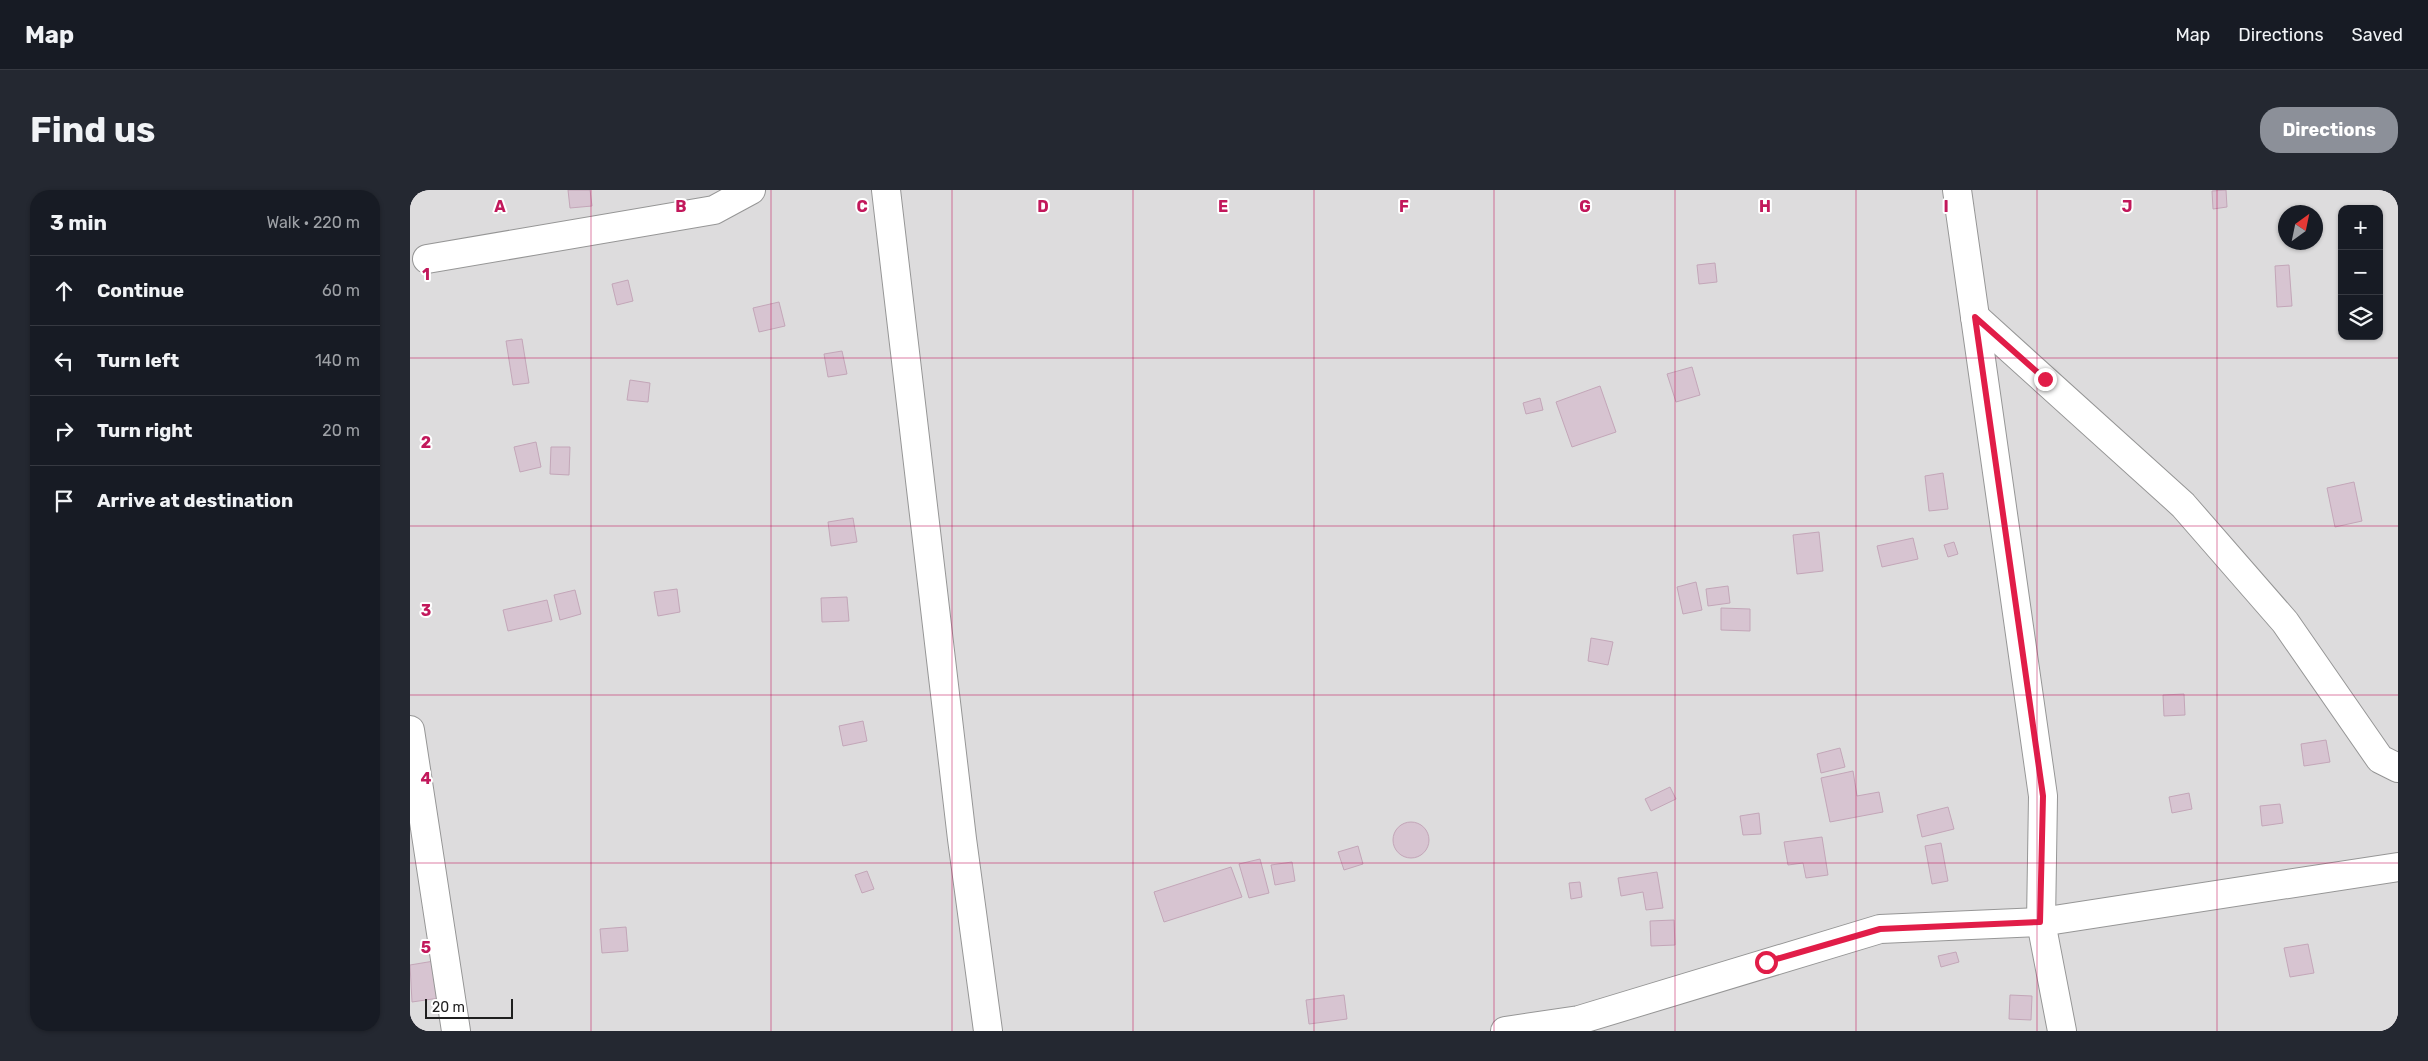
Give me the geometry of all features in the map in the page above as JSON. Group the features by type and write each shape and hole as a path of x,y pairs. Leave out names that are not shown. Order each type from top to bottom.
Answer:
{"street":[{"path":"427,259 714,210 751,190"},
{"path":"886,190 962,839 988,1031"},
{"path":"1957,190 2043,796 2040,922 2062,1031"},
{"path":"1975,317 2183,505 2284,622 2380,759 2398,768"},
{"path":"410,730 456,1031"},
{"path":"1505,1031 1580,1025 1880,929 2040,922 2398,867"}],"shaded area":[{"path":"410,190 2398,190 2398,1031 410,1031"}],"building":[{"path":"568,190 590,190 592,206 570,208"},
{"path":"2226,190 2227,207 2213,209 2212,191"},
{"path":"1715,263 1717,282 1699,284 1697,265"},
{"path":"2289,265 2292,306 2277,307 2275,266"},
{"path":"628,280 633,301 617,305 612,284"},
{"path":"779,302 785,326 759,332 753,308"},
{"path":"522,339 529,383 513,385 506,341"},
{"path":"842,351 847,374 828,377 824,354"},
{"path":"1692,367 1700,395 1676,402 1667,374"},
{"path":"630,380 650,383 648,402 627,400"},
{"path":"1600,386 1616,432 1572,447 1556,402"},
{"path":"1540,398 1543,410 1526,414 1523,403"},
{"path":"536,442 541,467 520,472 514,447"},
{"path":"551,447 570,447 569,475 550,474"},
{"path":"1943,473 1948,509 1929,511 1925,476"},
{"path":"2354,482 2362,521 2335,527 2327,488"},
{"path":"853,518 857,542 831,546 828,522"},
{"path":"1819,532 1823,571 1797,574 1793,535"},
{"path":"1913,538 1918,559 1882,567 1877,546"},
{"path":"1954,542 1958,554 1948,557 1944,545"},
{"path":"1696,582 1702,610 1683,614 1677,587"},
{"path":"1728,586 1730,603 1708,606 1706,589"},
{"path":"677,589 680,612 658,616 654,592"},
{"path":"575,590 581,614 560,620 554,595"},
{"path":"847,597 849,621 822,622 821,598"},
{"path":"547,600 552,621 508,631 503,610"},
{"path":"1721,608 1750,609 1750,631 1721,630"},
{"path":"1591,638 1613,642 1608,665 1588,661"},
{"path":"2184,694 2185,715 2164,716 2163,695"},
{"path":"863,721 867,741 843,746 839,726"},
{"path":"2326,740 2330,762 2304,766 2301,744"},
{"path":"1840,748 1845,767 1821,773 1817,754"},
{"path":"1853,771 1857,796 1879,792 1883,812 1830,822 1821,778"},
{"path":"1670,787 1676,799 1651,811 1645,799"},
{"path":"2189,793 2192,809 2172,813 2169,797"},
{"path":"2280,804 2283,823 2262,826 2260,806"},
{"path":"1948,807 1954,829 1922,837 1917,815"},
{"path":"1759,813 1761,834 1743,835 1740,816"},
{"path":"1411,822 1418,823 1424,827 1428,833 1428,847 1424,853 1418,857 1411,858 1404,857 1398,853 1394,847 1393,840 1394,833 1398,827 1404,823"},
{"path":"1822,837 1828,875 1806,878 1803,863 1788,865 1784,842"},
{"path":"1941,843 1948,881 1932,884 1925,846"},
{"path":"1358,846 1363,864 1344,870 1338,852"},
{"path":"1260,859 1269,893 1249,898 1239,864"},
{"path":"1292,862 1295,881 1275,885 1271,865"},
{"path":"1231,867 1242,897 1164,922 1154,892"},
{"path":"867,871 874,889 862,893 855,875"},
{"path":"1657,872 1663,908 1646,910 1643,892 1621,896 1618,878"},
{"path":"1580,882 1582,897 1571,899 1569,883"},
{"path":"1674,920 1675,945 1651,946 1650,921"},
{"path":"626,927 628,951 602,953 600,929"},
{"path":"2308,944 2314,973 2290,977 2284,948"},
{"path":"1956,952 1959,962 1941,967 1938,956"},
{"path":"440,960 446,997 412,1002 410,965"},
{"path":"1344,995 1347,1019 1309,1024 1306,1000"},
{"path":"2010,995 2032,996 2031,1020 2009,1019"}],"route":[{"path":"1766,962 1880,929 2040,922 2043,796 1975,317 2045,379"}]}
